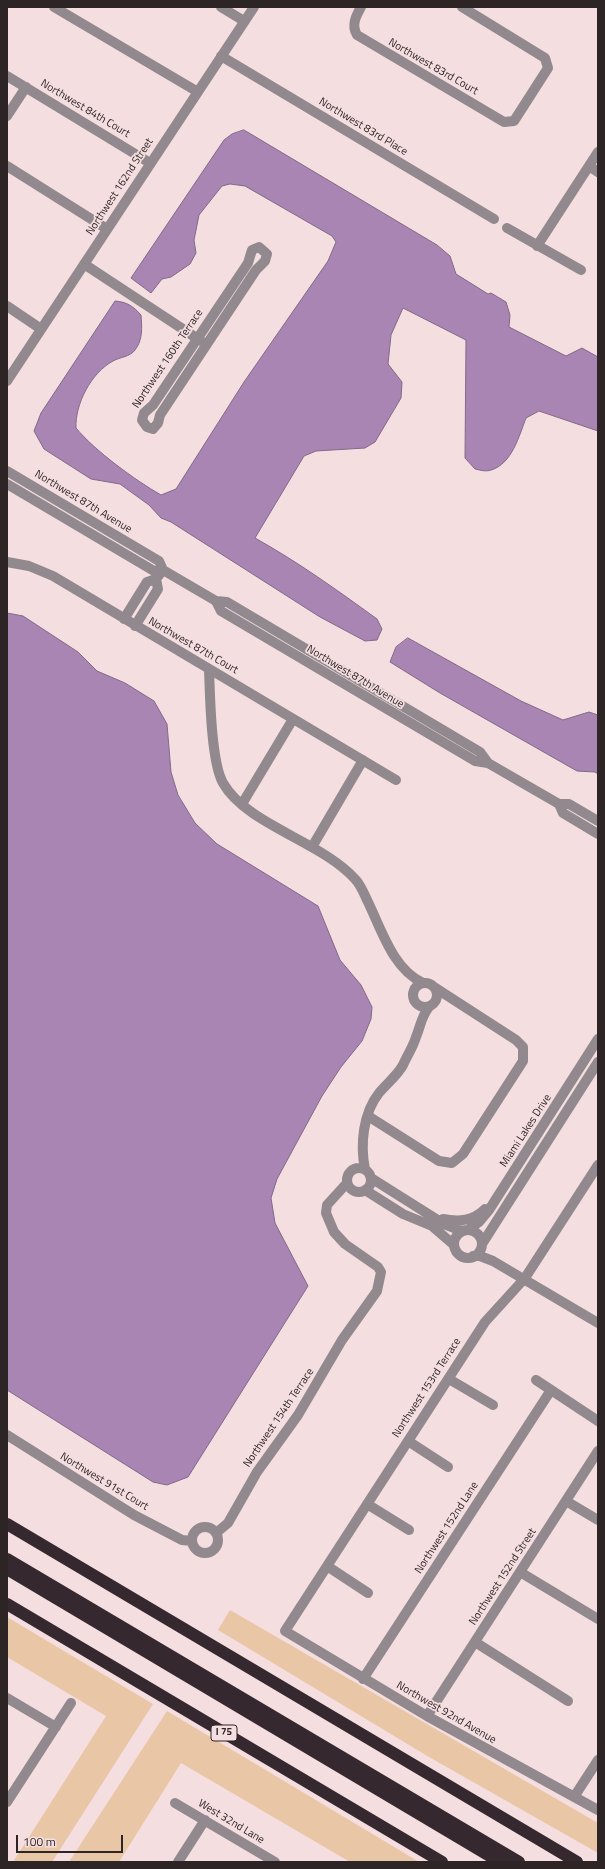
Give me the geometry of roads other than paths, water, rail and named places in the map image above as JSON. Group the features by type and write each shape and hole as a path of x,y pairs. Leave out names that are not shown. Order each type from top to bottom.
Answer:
{"highway":[{"path":"7,1524 577,1862"},
{"path":"7,1559 519,1862"},
{"path":"7,1569 500,1862"},
{"name":"I 75","path":"7,1604 442,1862"}],"street":[{"path":"54,7 198,92"},
{"path":"221,7 244,22"},
{"name":"Northwest 162nd Street","path":"7,381 254,7"},
{"name":"Northwest 83rd Court","path":"362,7 355,18 354,30 357,35 504,122 514,121 548,68 545,58 462,7"},
{"name":"Northwest 83rd Place","path":"221,56 494,219"},
{"name":"Northwest 84th Court","path":"7,76 150,163"},
{"path":"7,116 26,87"},
{"path":"537,246 598,152"},
{"path":"7,166 107,229"},
{"path":"589,166 598,172"},
{"path":"507,228 581,270"},
{"name":"Northwest 160th Terrace","path":"259,247 264,250 267,254 265,261 256,270 206,344 160,415 158,424 153,429 147,427 142,420 144,414 153,405 197,338 248,263 252,250 259,247"},
{"path":"84,264 206,344"},
{"path":"7,306 41,329"},
{"name":"Northwest 87th Avenue","path":"7,471 160,561 163,570"},
{"name":"Northwest 87th Avenue","path":"7,484 154,571 163,570 216,601 227,602 480,752 488,762 559,804 569,804 598,821"},
{"name":"Northwest 87th Court","path":"7,562 29,566 44,571 396,780"},
{"path":"124,619 147,582 156,579 163,570"},
{"path":"135,626 158,589 156,579"},
{"path":"133,603 145,611"},
{"path":"209,669 217,768 222,782 230,793 242,804 340,866 358,883 394,955 409,976 414,990 415,1002 420,1020"},
{"path":"242,804 293,719"},
{"path":"312,847 363,760"},
{"name":"Northwest 87th Avenue","path":"559,804 563,813 598,834"},
{"path":"368,1116 439,1161 452,1163 463,1154 523,1061 523,1047 516,1040 434,987 409,976"},
{"path":"414,990 417,985 423,983"},
{"path":"360,1169 368,1116 372,1104 379,1093 401,1069 416,1039 422,1015 432,1004 438,994 434,987"},
{"path":"415,1002 421,1007 446,1000 458,1003"},
{"name":"Miami Lakes Drive","path":"465,1230 474,1227 484,1217 544,1126 598,1039"},
{"name":"Miami Lakes Drive","path":"481,1245 598,1062"},
{"name":"Northwest 153rd Terrace","path":"285,1631 485,1322 524,1278 598,1165"},
{"path":"360,1169 371,1178 437,1218 444,1224 476,1232 481,1245 493,1260"},
{"path":"360,1169 349,1173 351,1187 359,1192 365,1190 369,1186 371,1178"},
{"name":"Northwest 154th Terrace","path":"216,1533 228,1523 257,1472 298,1415 342,1340 377,1291 381,1272 371,1260 345,1244 334,1232 326,1213 326,1208 330,1201 351,1187"},
{"path":"365,1190 404,1214 432,1226 454,1245 461,1256 480,1256 493,1260 598,1323"},
{"path":"437,1218 454,1221 470,1219 482,1213 492,1204"},
{"path":"454,1245 455,1238 465,1230"},
{"path":"473,1256 481,1245"},
{"path":"449,1379 492,1405"},
{"path":"536,1380 598,1420"},
{"name":"Northwest 152nd Lane","path":"363,1679 551,1390"},
{"name":"Northwest 91st Court","path":"7,1435 134,1515 182,1540 192,1541"},
{"path":"408,1441 448,1467"},
{"name":"Northwest 152nd Street","path":"427,1716 598,1451"},
{"path":"566,1501 598,1520"},
{"path":"368,1504 409,1530"},
{"path":"201,1527 210,1527 216,1533 217,1545 211,1551 198,1551 192,1541 194,1532 201,1527"},
{"path":"327,1566 368,1593"},
{"path":"520,1572 598,1619"},
{"name":"Northwest 92nd Avenue","path":"285,1631 427,1716 598,1810"},
{"path":"475,1642 568,1701"},
{"path":"7,1698 56,1727"},
{"path":"7,1802 71,1703"},
{"path":"574,1797 598,1760"},
{"name":"West 32nd Lane","path":"175,1803 271,1861"},
{"path":"178,1862 205,1820"}]}
